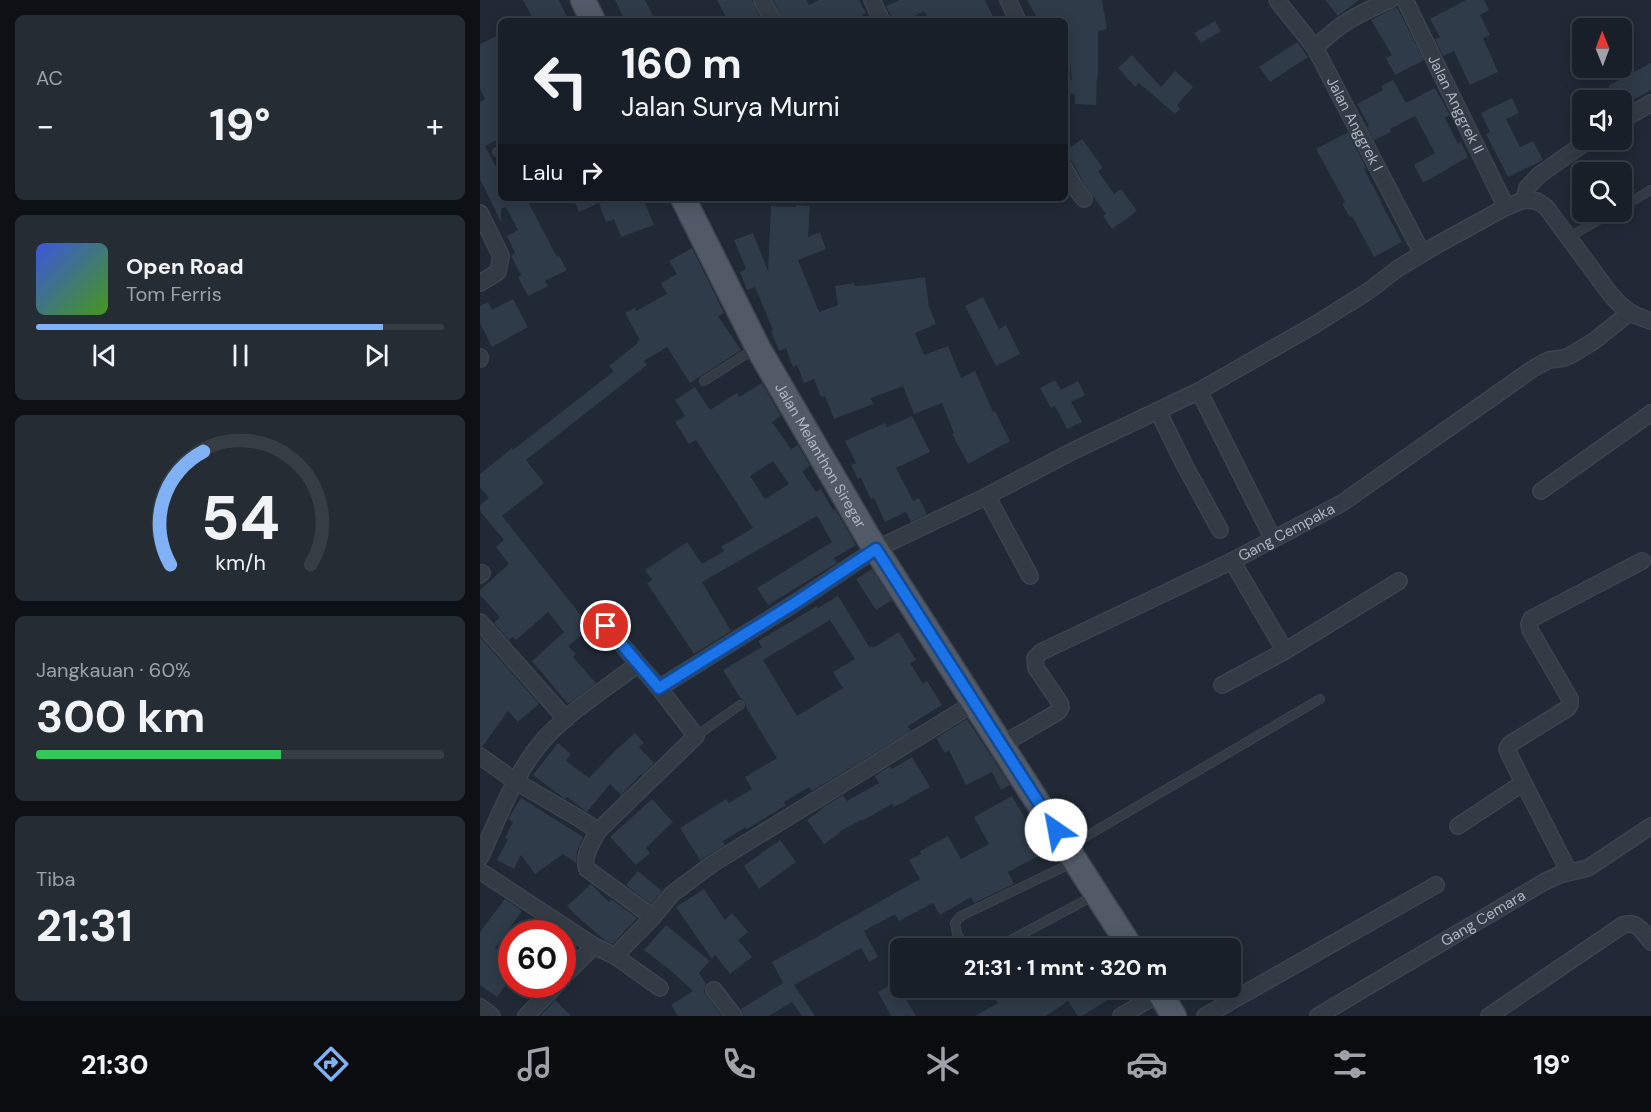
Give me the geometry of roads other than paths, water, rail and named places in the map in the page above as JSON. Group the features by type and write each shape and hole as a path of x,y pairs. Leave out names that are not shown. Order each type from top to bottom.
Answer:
{"main road":[{"path":"583,0 592,18"},
{"name":"Jalan Melanthon Siregar","path":"684,201 758,348 876,549 1125,938"},
{"path":"1163,998 1174,1016"}],"street":[{"path":"762,0 771,18"},
{"path":"872,0 881,18"},
{"path":"1008,0 1017,18"},
{"name":"Jalan Anggrek I","path":"1277,0 1315,48 1422,253"},
{"path":"1315,48 1343,23 1390,0"},
{"name":"Jalan Anggrek II","path":"1405,0 1506,207"},
{"path":"1632,114 1651,103"},
{"path":"1524,200 1527,188 1539,175 1575,150"},
{"path":"1068,174 1084,199"},
{"path":"659,688 876,549 1199,391 1325,318 1422,253 1506,207 1524,200 1537,201 1546,207 1621,307 1629,314 1651,321"},
{"path":"480,213 501,256 498,272 480,283"},
{"name":"Gang Cempaka","path":"1001,745 1061,707 1036,668 1035,658 1041,652 1232,561 1342,503 1534,368 1549,360 1571,355 1594,341 1629,314"},
{"path":"1199,391 1273,539"},
{"path":"1158,411 1220,530"},
{"path":"1541,491 1651,414"},
{"path":"987,496 1030,576"},
{"path":"1232,561 1285,651"},
{"path":"1569,872 1507,749 1510,744 1568,708 1570,704 1570,699 1530,630 1529,624 1531,619 1642,561"},
{"path":"1222,685 1285,651 1399,581"},
{"path":"480,622 566,719"},
{"path":"606,626 696,736 598,831 586,855 587,869 653,917"},
{"path":"480,858 515,781 546,737 638,664"},
{"path":"615,956 672,894 712,864 974,702"},
{"path":"480,756 515,781 598,831"},
{"path":"1458,825 1523,783"},
{"name":"Gang Cemara","path":"1318,1016 1544,882 1558,875 1588,868 1651,826"},
{"path":"480,870 594,946 615,956 660,988"},
{"path":"1205,1016 1436,885"},
{"path":"1489,1016 1623,925 1629,923 1638,926 1651,942"},
{"path":"576,964 594,946"},
{"path":"714,990 734,1016"},
{"path":"526,1016 543,998"},
{"path":"1121,1016 1147,998"},
{"path":"480,1007 492,1016"}],"lane":[{"path":"1632,201 1651,190"},
{"path":"1569,237 1595,222"},
{"path":"704,381 758,348"},
{"path":"960,938 955,924 961,916 1071,854 1320,699"},
{"path":"696,736 740,705"},
{"path":"1015,938 1096,894"}]}
